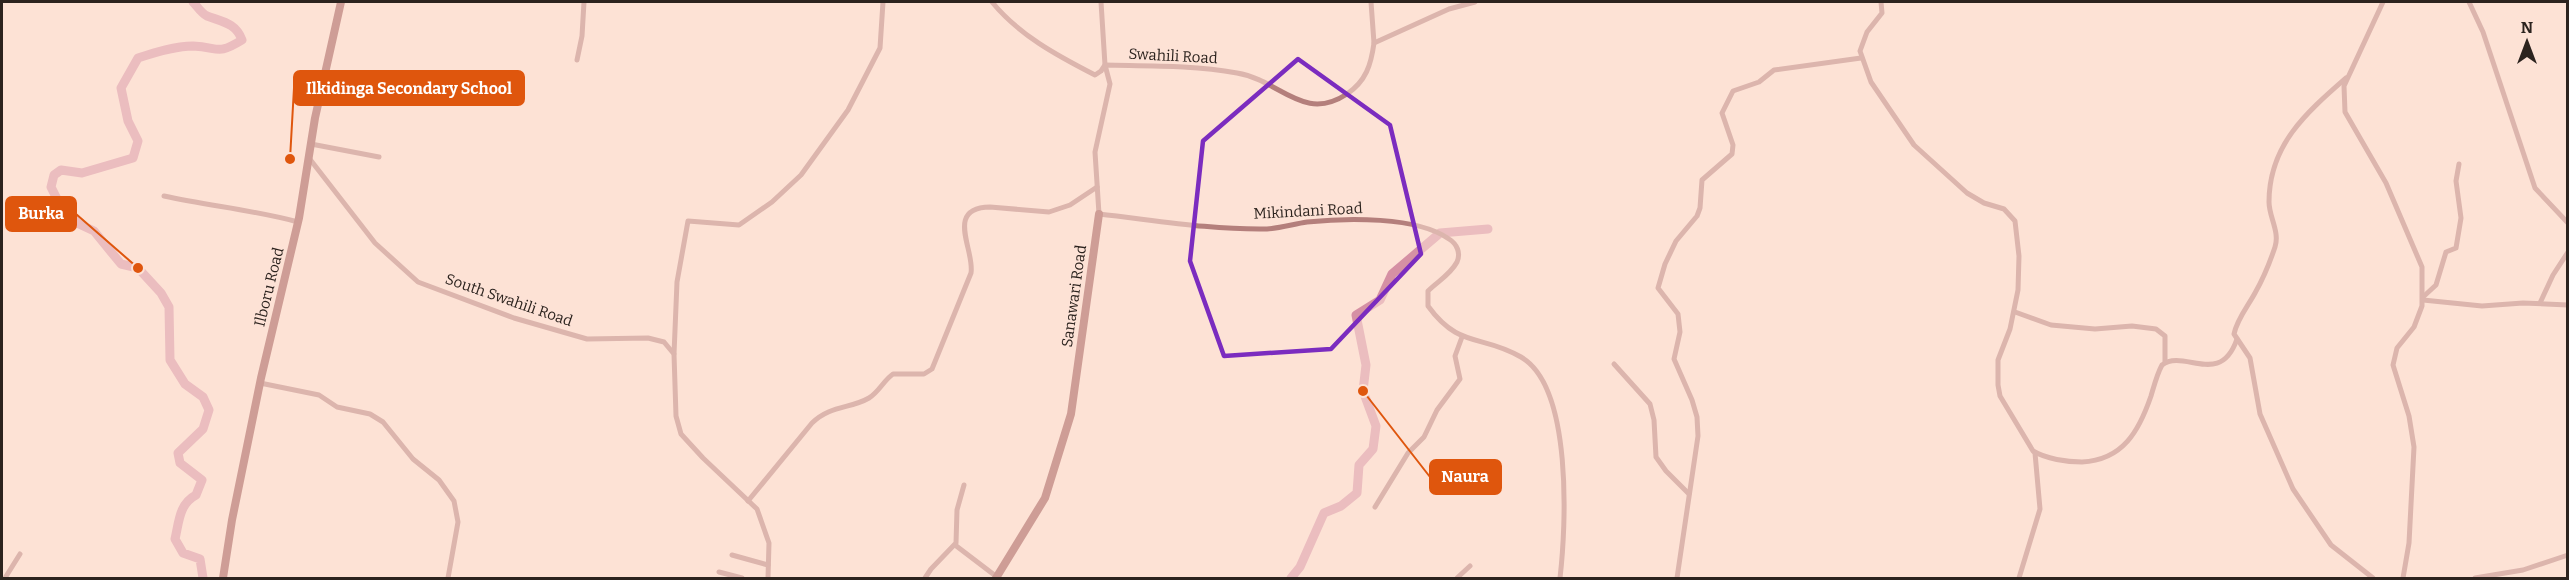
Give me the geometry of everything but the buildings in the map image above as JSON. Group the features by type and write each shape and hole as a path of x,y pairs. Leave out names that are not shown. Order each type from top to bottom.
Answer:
{"street":[{"name":"Ilboru Road","path":"224,579 232,520 260,383 298,222 311,144 341,2"},
{"path":"577,60 582,36 584,2"},
{"path":"768,579 769,543 757,509 681,434 676,416 674,354 677,282 688,221 739,225 772,202 801,175 848,110 880,48 883,2"},
{"name":"Swahili Road","path":"992,2 1003,16 1039,45 1095,75 1105,66 1201,67 1252,75 1293,98 1316,105 1338,100 1352,90 1370,68 1374,44 1371,2"},
{"name":"Sanawari Road","path":"997,578 1045,498 1071,414 1086,292 1099,214 1095,152 1110,84 1105,66 1101,2"},
{"path":"1374,44 1449,9 1475,2"},
{"path":"1881,2 1882,13 1862,41 1861,58 1871,82 1914,145 1967,193 1984,203 2004,209 2015,221 2019,275 2015,312 1998,360 2000,396 2026,443 2035,453 2074,462 2095,461 2117,453 2128,441 2144,413 2165,362 2165,336 2156,329 2128,325 2095,329 2051,325 2015,312"},
{"path":"2383,2 2343,91 2345,112 2386,183 2422,267 2423,299 2414,327 2397,348 2393,361 2395,377 2409,416 2414,447 2409,543 2403,579"},
{"path":"2469,2 2483,32 2535,188 2568,223"},
{"path":"1677,579 1697,443 1696,417 1692,400 1675,364 1680,333 1678,314 1659,292 1658,285 1676,241 1698,216 1702,180 1732,154 1733,145 1722,119 1725,105 1733,91 1759,82 1774,70 1861,58"},
{"path":"2348,76 2317,104 2281,147 2275,165 2269,202 2277,242 2234,334 2250,358 2260,414 2292,489 2331,545 2373,579"},
{"path":"311,144 379,157"},
{"name":"South Swahili Road","path":"309,158 375,243 418,282 514,318 587,339 648,338 664,342 674,354"},
{"path":"2423,299 2436,285 2446,252 2456,248 2461,218 2456,188 2459,164"},
{"path":"748,501 812,423 823,414 871,397 893,374 924,374 932,369 970,276 972,261 963,229 971,213 983,207 1049,212 1064,208 1097,187"},
{"path":"164,196 218,207 259,211 298,222"},
{"name":"Mikindani Road","path":"1099,214 1211,227 1267,229 1310,222 1377,220 1435,231 1454,242 1459,256 1444,279 1428,291 1428,306 1450,330 1462,337 1514,353 1532,364 1541,379 1558,424 1566,511 1560,579"},
{"path":"2540,303 2553,275 2568,252"},
{"path":"2423,299 2482,306 2568,304"},
{"path":"1375,507 1408,453 1424,437 1437,410 1460,379 1455,356 1462,337"},
{"path":"2165,362 2175,360 2198,365 2212,364 2231,354 2237,339"},
{"path":"1614,364 1650,404 1654,420 1656,457 1666,471 1689,494"},
{"path":"260,383 319,395 338,406 370,414 383,422 413,459 443,484 454,501 458,522 448,579"},
{"path":"2019,579 2040,508 2035,453"},
{"path":"925,579 931,569 956,545 957,506 964,485"},
{"path":"956,545 997,578"},
{"path":"6,579 20,554"},
{"path":"732,555 768,565"},
{"path":"2475,579 2523,570 2568,555"},
{"path":"1457,579 1470,567"},
{"path":"719,572 742,579"}],"highlighted area":[{"path":"1298,59 1390,125 1421,254 1331,349 1224,356 1190,261 1203,141"}],"waterway":[{"path":"193,2 205,15 233,27 242,40 222,49 186,46 138,58 121,88 128,121 138,141 133,158 82,173 61,170 54,175 51,187 60,205 79,224 94,231 121,264 138,268 161,293 169,307 170,360 185,384 203,397 209,410 203,429 178,453 180,463 202,480 196,495 183,508 175,539 183,553 200,559 203,578"},
{"path":"1291,578 1300,567 1324,513 1341,506 1357,493 1359,465 1373,449 1376,426 1363,391 1366,365 1356,315 1380,300 1392,274 1440,233 1488,229"}],"place":[{"name":"Ilkidinga Secondary School","path":"290,159"},
{"name":"Burka","path":"138,268"},
{"name":"Naura","path":"1363,391"}]}
